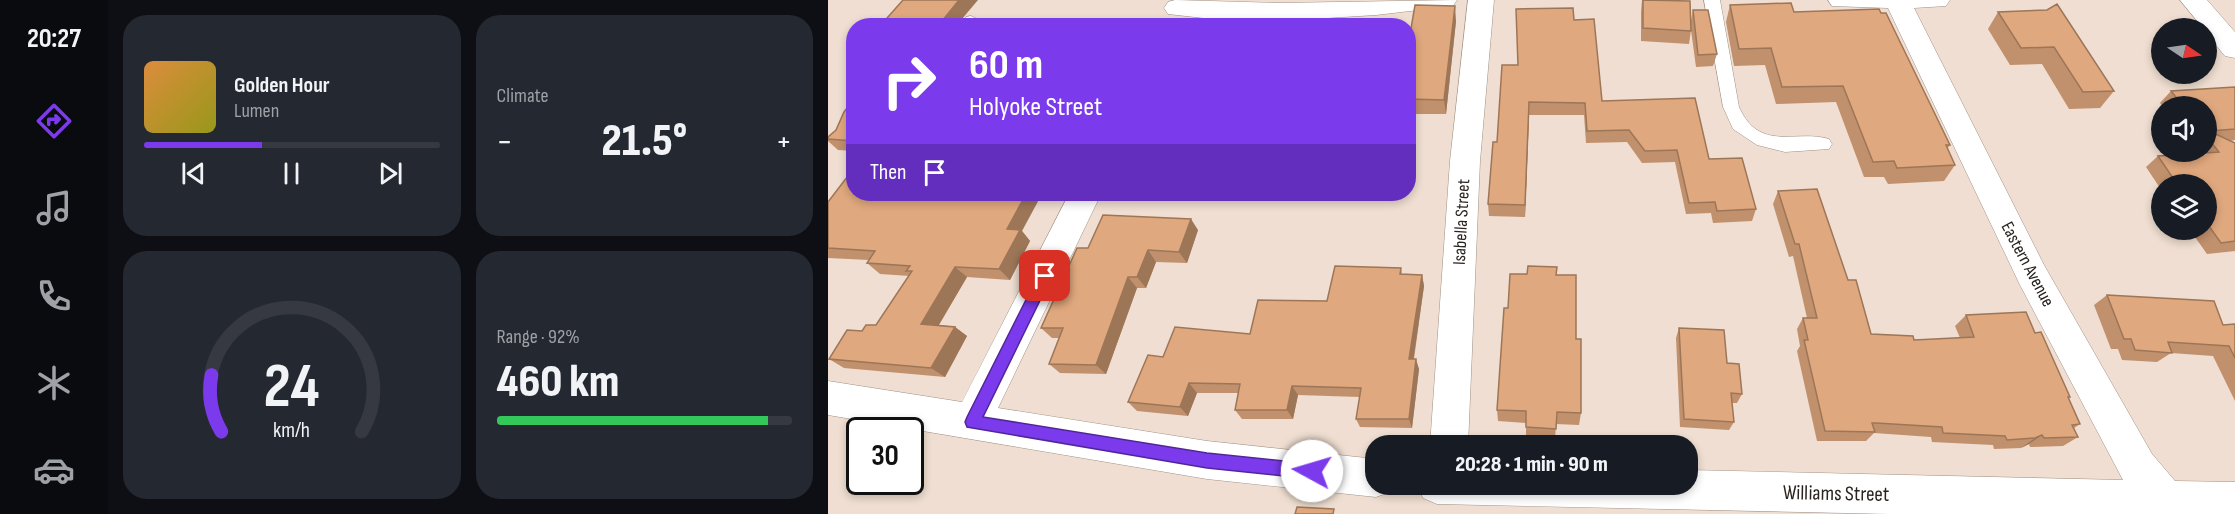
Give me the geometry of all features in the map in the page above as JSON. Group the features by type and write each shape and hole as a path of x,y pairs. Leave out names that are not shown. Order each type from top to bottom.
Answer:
{"street":[{"path":"1175,11 1270,14 1367,9 1444,0"},
{"name":"Isabella Street","path":"1450,435 1465,161 1481,0"},
{"path":"1841,0 1937,0"},
{"path":"2193,0 2235,49"},
{"name":"Eastern Avenue","path":"1898,1 1957,126 2032,275 2138,468 2172,507"},
{"path":"972,422 1082,201"},
{"path":"828,398 1207,460 1365,477"},
{"name":"Williams Street","path":"1698,493 2172,507 2235,502"}],"lane":[{"path":"1712,0 1731,107 1739,125 1763,140 1785,145 1822,144"}],"building":[{"path":"903,0 959,0 944,18 887,18"},
{"path":"1643,0 1690,1 1691,31 1643,28"},
{"path":"1791,3 1794,12 1879,9 1881,13 1886,13 1950,145 1946,145 1955,165 1897,168 1894,161 1873,162 1843,86 1782,87 1771,48 1739,49 1730,5"},
{"path":"2057,4 2114,91 2083,92 2054,47 2021,48 1998,12 2047,10"},
{"path":"1415,5 1455,6 1444,100 1416,99 1416,18 1413,18"},
{"path":"1573,8 1574,20 1594,19 1602,101 1695,98 1709,159 1742,158 1756,209 1717,211 1715,202 1689,203 1677,150 1645,151 1629,130 1587,131 1585,103 1529,102 1525,205 1488,204 1493,142 1497,142 1502,65 1518,65 1516,9"},
{"path":"1693,10 1708,10 1717,54 1698,55"},
{"path":"2235,87 2235,129 2217,130 2217,96 2175,96 2171,91"},
{"path":"846,109 846,140 828,139 836,130"},
{"path":"2217,135 2235,143 2235,241 2221,243 2217,237 2217,174 2170,174 2162,162 2217,162 2217,152 2219,152"},
{"path":"846,178 846,201 1022,201 1007,229 1020,230 999,269 955,267 921,324 955,327 931,368 829,359 847,330 862,331 866,325 876,325 912,271 906,271 910,266 867,263 875,251 828,248 828,202"},
{"path":"1817,189 1848,280 1856,280 1871,334 1913,336 1914,340 1974,337 1966,315 2026,312 2035,333 2041,332 2070,397 2068,397 2080,424 2072,425 2078,437 2044,438 2042,435 2035,438 2007,440 2005,436 1943,433 1942,427 1876,423 1872,423 1875,432 1825,431 1804,340 1808,340 1803,318 1817,318 1799,244 1795,244 1778,191"},
{"path":"1103,215 1191,219 1179,252 1148,250 1137,277 1128,277 1096,365 1049,364 1063,328 1041,328 1077,248 1088,248"},
{"path":"1335,266 1401,268 1400,274 1422,275 1409,359 1416,359 1409,419 1356,419 1361,388 1292,386 1287,410 1235,410 1240,384 1189,383 1180,407 1128,402 1148,355 1163,357 1175,327 1250,334 1258,300 1327,301"},
{"path":"1528,266 1557,267 1556,275 1576,275 1576,339 1581,339 1581,413 1557,412 1556,429 1526,427 1526,411 1497,410 1504,308 1508,308 1510,274 1527,274"},
{"path":"2107,295 2214,301 2223,325 2235,324 2235,358 2229,346 2168,342 2172,353 2135,350 2131,339 2124,339"},
{"path":"1679,328 1724,330 1727,363 1739,364 1742,394 1731,393 1734,422 1684,419"},
{"path":"1297,507 1334,509 1333,514 1295,514"}],"route":[{"path":"1045,276 972,422 1207,460 1312,471"}]}
